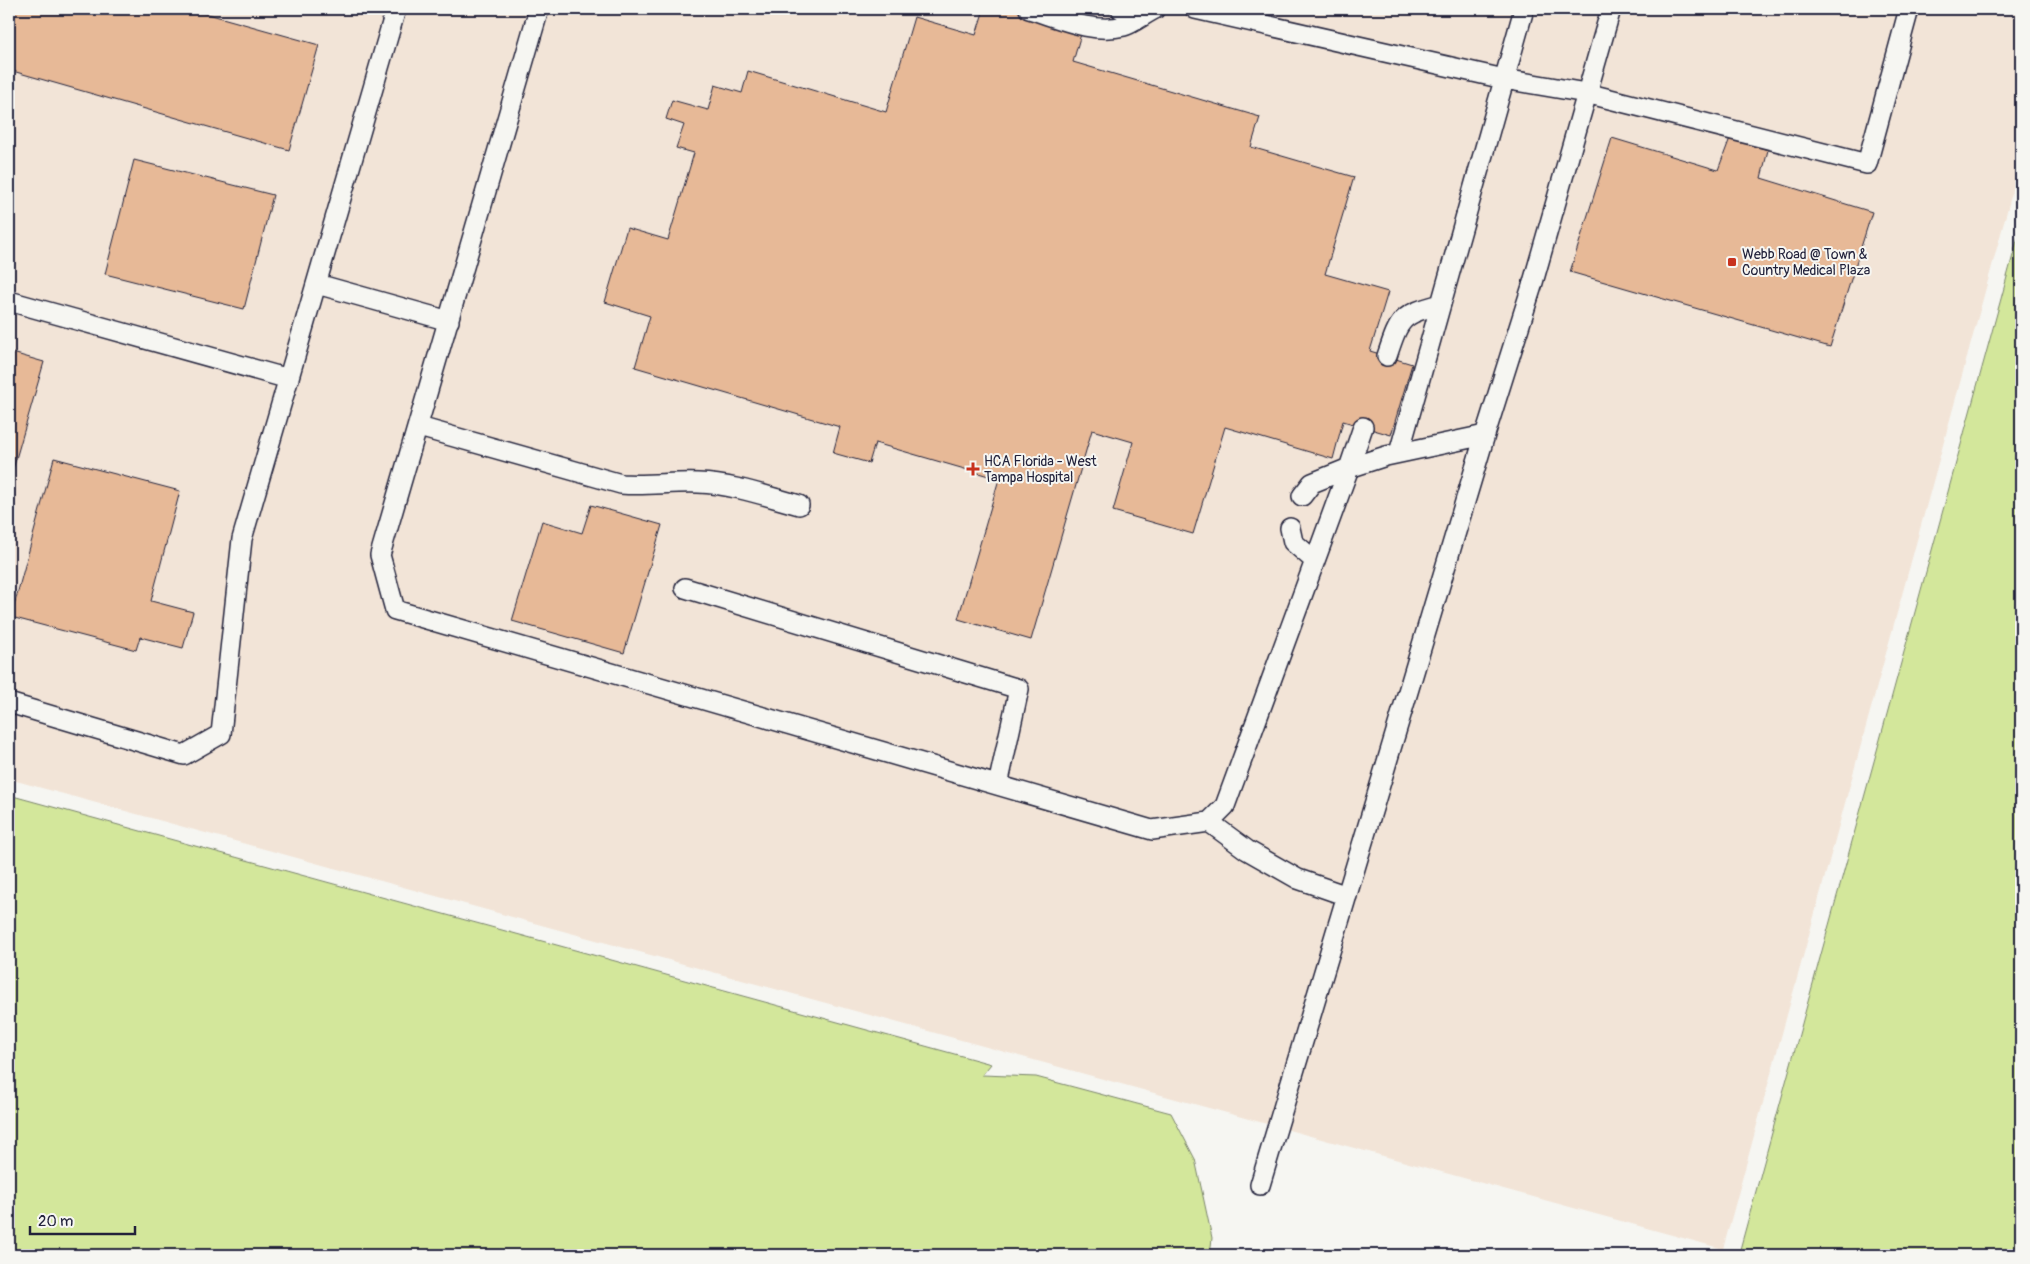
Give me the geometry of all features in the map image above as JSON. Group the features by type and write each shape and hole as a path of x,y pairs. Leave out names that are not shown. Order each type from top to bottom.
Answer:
{"lane":[{"path":"539,9 419,427 380,555 395,610 1152,830 1209,822 1225,806 1363,427"},
{"path":"1029,9 1098,29 1127,26 1148,12"},
{"path":"1121,9 1148,12"},
{"path":"1195,9 1504,79 1586,93 1867,164 1909,9"},
{"path":"1399,453 1524,9"},
{"path":"1260,1185 1485,435 1532,286 1611,9"},
{"path":"9,704 184,755 221,734 242,539 317,284 392,10"},
{"path":"317,284 449,321"},
{"path":"9,301 289,379"},
{"path":"1387,356 1398,324 1412,312 1441,304"},
{"path":"419,427 621,484 646,486 698,483 723,485 799,505"},
{"path":"1302,496 1312,483 1349,468 1399,453 1485,435"},
{"path":"1290,528 1293,542 1306,556 1315,560"},
{"path":"685,588 1019,689 998,786"},
{"path":"1209,822 1247,850 1298,879 1346,896"}],"shaded area":[{"name":"HCA Florida - West Tampa Hospital","path":"9,9 2021,9 2021,160 1723,1249 9,779"}],"green space":[{"path":"2021,226 2021,1255 1738,1255 1739,1253"},
{"path":"9,795 991,1064 982,1075 1036,1077 1171,1113 1195,1159 1212,1238 1210,1255 9,1255"}],"building":[{"path":"9,9 190,9 319,45 289,150 9,70"},
{"path":"984,9 1088,9 1073,62 1260,117 1251,147 1354,177 1325,274 1388,292 1370,351 1412,364 1391,435 1343,421 1333,459 1225,427 1193,534 1113,511 1133,442 1092,430 1031,640 958,619 999,479 875,443 869,463 833,453 840,427 635,367 650,316 605,302 627,228 668,240 694,153 676,148 684,125 666,119 672,100 708,110 715,85 742,93 748,71 886,112 914,17 976,35"},
{"path":"1612,138 1718,170 1730,138 1768,150 1761,178 1872,212 1830,347 1570,272"},
{"path":"134,160 273,195 244,309 105,274"},
{"path":"9,352 44,362 9,483"},
{"path":"54,458 180,491 151,601 193,612 183,648 140,637 136,650 11,617"},
{"path":"591,505 662,525 624,653 512,621 542,521 582,533"}],"place":[{"name":"Webb Road @ Town & Country Medical Plaza","path":"1732,262"},
{"name":"HCA Florida - West Tampa Hospital","path":"973,469"}]}
